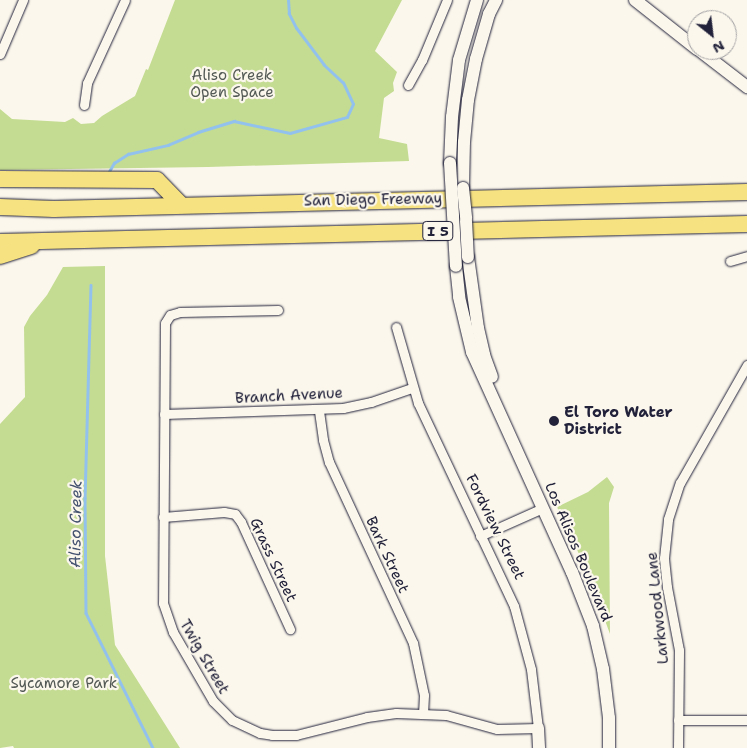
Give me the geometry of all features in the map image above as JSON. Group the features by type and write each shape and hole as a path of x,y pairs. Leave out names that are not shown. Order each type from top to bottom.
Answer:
{"highway":[{"path":"0,179 157,180 182,205"},
{"name":"San Diego Freeway","path":"0,207 65,209 747,192"},
{"name":"I 5","path":"0,242 747,224"},
{"path":"0,256 44,242"}],"main road":[{"name":"Los Alisos Boulevard","path":"477,0 459,60 452,117 450,163 459,297 472,352 579,587 593,626 603,669 609,748"},
{"name":"Los Alisos Boulevard","path":"495,404 495,386 484,355 478,328 468,257 464,166 468,100 476,59 489,14 496,0"},
{"path":"635,0 687,40"},
{"path":"712,60 747,87"},
{"name":"Fordview Street","path":"538,728 539,748"}],"street":[{"path":"0,54 23,0"},
{"path":"84,105 87,83 126,0"},
{"path":"408,85 422,60 447,0"},
{"path":"730,261 747,256"},
{"name":"Twig Street","path":"278,310 180,312 167,318 164,331 164,603 166,615 213,702 232,720 260,733 283,736 303,734 367,717 396,713 424,713 446,716 497,729 538,728"},
{"name":"Fordview Street","path":"396,327 412,388 514,606 525,638 535,692 538,728"},
{"name":"Larkwood Lane","path":"678,748 679,650 664,564 668,519 680,483 747,365"},
{"name":"Branch Avenue","path":"164,414 319,411 360,405 412,388"},
{"name":"Bark Street","path":"319,411 323,440 329,462 413,643 424,695 424,713"},
{"path":"480,536 542,508"},
{"name":"Grass Street","path":"163,517 224,512 235,514 241,522 290,630"},
{"path":"678,720 747,720"}],"green space":[{"name":"Aliso Creek Open Space","path":"175,0 402,0 375,51 397,72 393,83 394,91 384,98 379,138 407,144 409,161 208,167 0,170 0,109 12,119 65,122 73,118 81,124 94,123 135,96 146,69 148,70"},
{"name":"Sycamore Park","path":"105,266 105,556 115,645 180,748 14,748 13,746 0,748 0,424 25,397 24,327 30,316 47,295 63,267"},
{"path":"607,477 614,487 609,503 610,634 586,569 557,507 588,492"}],"waterway":[{"name":"Aliso Creek","path":"107,175 114,163 128,154 168,145 198,132 234,121 290,133 347,117 353,104 343,83 324,65 296,28 289,14 288,0"},
{"name":"Aliso Creek","path":"91,285 85,498 86,613 153,748"}],"place":[{"name":"El Toro Water District","path":"554,421"}]}
